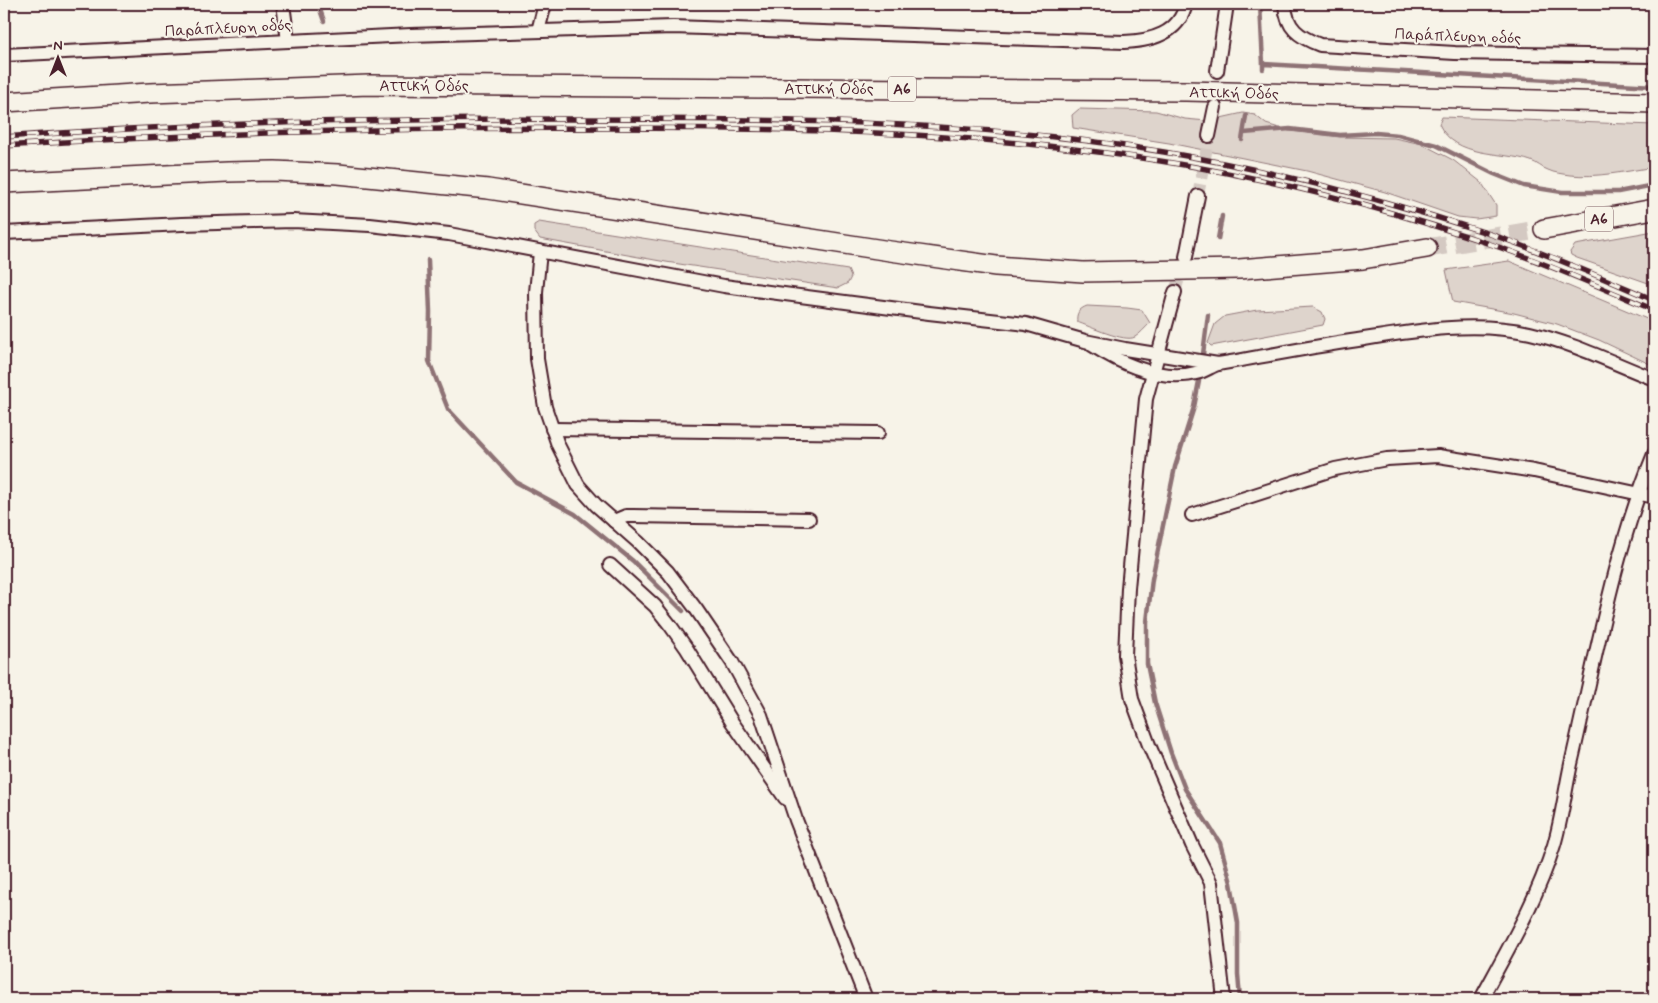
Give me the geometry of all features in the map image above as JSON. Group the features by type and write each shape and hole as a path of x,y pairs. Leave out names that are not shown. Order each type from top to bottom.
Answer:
{"highway":[{"name":"Αττική Οδός","path":"4,102 150,93 379,85 1196,91 1654,102"},
{"path":"4,183 217,172 338,174 488,188 996,266 1083,272 1239,269 1363,259 1427,248"},
{"name":"Α6","path":"1544,229 1654,209"}],"street":[{"path":"283,4 288,41"},
{"path":"538,31 544,4"},
{"name":"Παράπλευρη οδός","path":"4,55 288,41 673,27 1124,42 1151,39 1170,30 1179,19 1186,4"},
{"path":"1217,71 1226,4"},
{"name":"Παράπλευρη οδός","path":"1286,4 1288,20 1293,29 1305,39 1320,45 1455,52 1654,56"},
{"path":"1209,136 1215,107"},
{"path":"1186,257 1198,196"},
{"path":"4,233 173,224 293,221 370,224 440,233 724,286 1026,324 1085,340 1158,355 1218,364"},
{"path":"540,252 536,292 537,359 545,407 558,445 578,485 596,505 668,572 732,662 761,715 817,877 842,933 860,988 866,999"},
{"path":"1175,292 1146,399 1128,588 1125,655 1132,698 1149,745 1192,845 1211,883 1224,999"},
{"path":"1085,340 1110,357 1128,366 1153,372 1180,374 1200,372 1218,364 1390,334 1428,329 1474,327 1528,333 1562,342 1654,379"},
{"path":"552,428 878,433"},
{"path":"1481,999 1537,892 1553,847 1563,813 1569,773 1623,544 1654,454"},
{"path":"1192,515 1335,469 1387,459 1438,456 1534,471 1654,497"},
{"path":"614,521 626,516 809,519"},
{"path":"610,565 654,606 670,625 732,722 793,811"}],"shaded area":[{"path":"1079,109 1156,111 1185,119 1207,121 1243,113 1255,115 1266,124 1289,131 1340,137 1394,138 1422,144 1453,160 1481,182 1496,205 1496,216 1476,219 1458,217 1385,192 1307,171 1169,143 1073,128 1072,115"},
{"path":"1442,117 1654,125 1654,167 1590,176 1556,173 1531,161 1480,152 1456,143 1446,135 1439,124"},
{"path":"539,222 848,270 851,277 848,283 838,288 666,262 540,239 534,231 534,225"},
{"path":"1654,231 1654,285 1577,258 1571,255 1570,252 1575,245"},
{"path":"1509,261 1654,322 1654,366 1599,340 1557,324 1514,313 1453,302 1446,270"},
{"path":"1087,306 1142,310 1150,323 1135,337 1123,338 1115,336 1077,322 1079,312"},
{"path":"1313,307 1322,312 1325,319 1323,325 1211,346 1208,343 1215,324 1225,316 1257,310"}],"waterway":[{"path":"318,4 324,21"},
{"path":"1260,4 1263,64"},
{"path":"1263,69 1263,64 1654,86"},
{"path":"1242,140 1246,116"},
{"path":"1244,133 1290,129 1340,135 1376,133 1398,135 1436,145 1494,174 1524,186 1562,192 1618,192 1654,185"},
{"path":"1218,239 1222,216"},
{"path":"428,260 429,361 448,409 516,482 575,514 633,561 683,611"},
{"path":"1203,354 1208,315"},
{"path":"1199,381 1194,407 1175,467 1152,579 1147,622 1147,664 1155,703 1185,789 1220,843 1231,883 1238,923 1240,999"}],"tunnel":[{"path":"1198,196 1209,136"},
{"path":"1427,248 1544,229"},
{"path":"1175,292 1183,264"}],"railway":[{"path":"4,137 215,125 497,119 792,121 941,127 1016,133 1164,152 1247,168 1328,187 1410,209 1511,241 1654,300"},
{"path":"4,146 231,134 534,128 770,129 930,136 1010,142 1168,162 1247,177 1370,207 1511,251 1654,310"}]}
